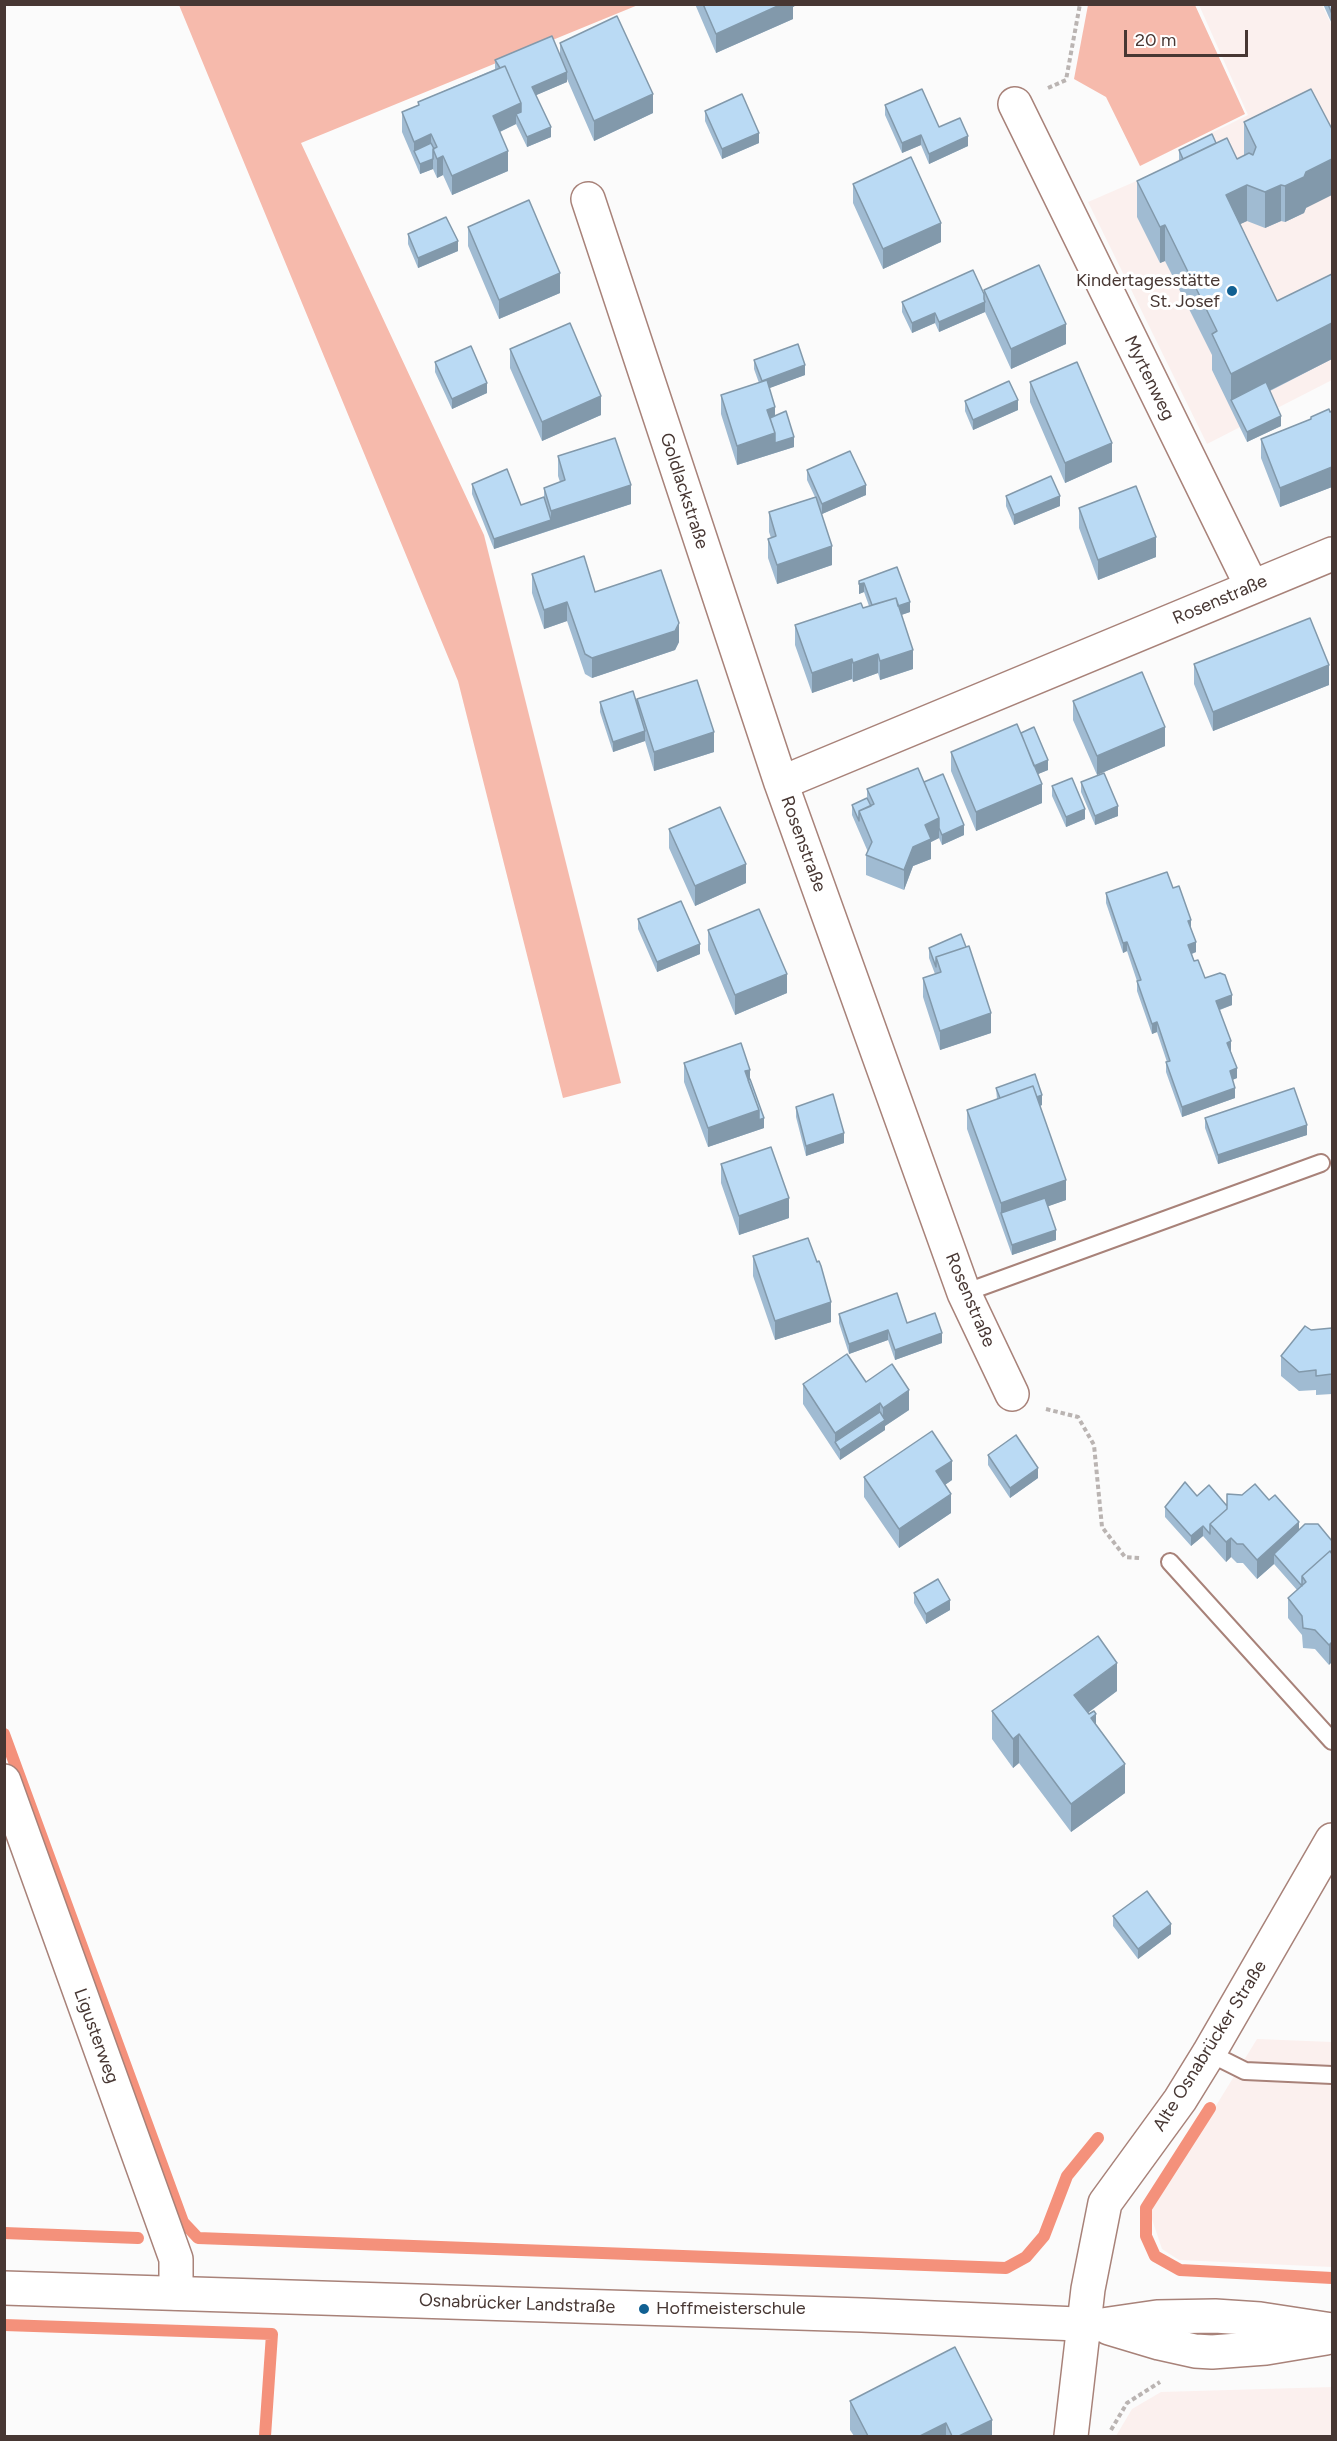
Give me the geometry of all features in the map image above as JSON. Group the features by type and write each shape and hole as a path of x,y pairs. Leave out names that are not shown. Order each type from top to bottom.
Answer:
{"street":[{"name":"Myrtenweg","path":"1015,104 1252,586"},
{"name":"Goldlackstraße","path":"588,200 781,783"},
{"name":"Rosenstraße","path":"1012,1394 964,1293 781,783 1332,554"},
{"name":"Ligusterweg","path":"4,1781 176,2259 176,2293"},
{"name":"Alte Osnabrücker Straße","path":"1071,2436 1093,2325 1088,2289 1105,2203 1180,2100 1328,1857"},
{"name":"Osnabrücker Landstraße","path":"4,2288 1093,2325 1157,2317 1215,2316 1260,2319 1332,2330"},
{"name":"Osnabrücker Landstraße","path":"1093,2325 1159,2343 1195,2351 1212,2352 1266,2348 1332,2337"}],"lane":[{"path":"964,1293 1321,1163"},
{"path":"1170,1562 1332,1741"},
{"path":"1209,2054 1245,2071 1332,2075"}],"path":[{"path":"1015,104 1066,80 1080,4"},
{"path":"1012,1394 1024,1403 1078,1417 1094,1445 1102,1527 1125,1557 1170,1562"}],"shaded area":[{"path":"179,5 638,5 301,143 484,535 621,1083 563,1098 458,681"},
{"path":"1088,5 1195,5 1245,114 1140,166 1106,97 1074,79"},
{"name":"Kindertagesstätte St. Josef","path":"1199,5 1322,5 1332,26 1332,380 1207,444 1088,202 1178,163 1177,160 1200,149 1197,140 1248,115"},
{"path":"1257,2039 1332,2042 1332,2267 1179,2260 1162,2249 1150,2213"},
{"path":"1332,2387 1332,2436 1116,2436 1132,2409 1161,2392"}],"building":[{"path":"703,4 782,4 716,34"},
{"path":"617,16 653,94 594,121 560,43"},
{"path":"552,36 567,72 532,87 551,127 527,137 516,114 521,112 521,103 505,66 500,68 495,60"},
{"path":"505,66 521,103 493,116 508,151 452,176 443,156 437,159 433,149 437,147 431,134 414,142 402,112 419,105 418,102"},
{"path":"922,89 939,127 960,118 968,136 929,154 921,135 902,143 885,105"},
{"path":"1311,89 1332,129 1332,159 1285,186 1281,185 1265,192 1247,185 1226,195 1277,301 1332,274 1332,323 1231,374 1212,334 1217,331 1165,225 1160,227 1137,181 1227,138 1237,159 1249,153 1253,155 1256,147 1244,122"},
{"path":"742,94 759,133 722,149 705,111"},
{"path":"1212,134 1216,143 1183,159 1179,150"},
{"path":"431,143 434,149 433,159 420,164 414,151"},
{"path":"911,157 941,223 883,249 853,184"},
{"path":"529,200 560,273 499,300 468,227"},
{"path":"446,217 458,241 418,258 408,234"},
{"path":"1039,265 1066,324 1011,349 984,290"},
{"path":"973,270 984,294 985,302 939,322 935,313 912,323 902,302"},
{"path":"570,323 601,396 542,422 510,349"},
{"path":"798,344 805,365 762,381 754,360"},
{"path":"471,346 487,383 452,399 435,362"},
{"path":"1077,362 1112,443 1065,463 1030,382"},
{"path":"767,380 775,407 767,410 775,433 737,446 721,395"},
{"path":"1009,381 1018,400 973,420 965,401"},
{"path":"1266,382 1281,416 1247,432 1231,400"},
{"path":"1329,409 1330,412 1332,411 1332,467 1280,488 1261,439 1311,419"},
{"path":"786,411 794,437 775,443 775,433 770,418"},
{"path":"615,438 631,485 551,511 544,488 565,480 558,456"},
{"path":"850,451 866,485 822,504 807,470"},
{"path":"507,469 521,505 544,497 551,520 494,539 472,484"},
{"path":"1051,476 1060,496 1014,515 1006,496"},
{"path":"1136,486 1156,537 1098,560 1079,508"},
{"path":"816,497 832,546 777,565 768,539 776,536 769,512"},
{"path":"584,556 595,592 661,570 679,623 675,631 592,658 585,654 567,602 544,610 532,574"},
{"path":"897,567 910,602 898,606 896,598 872,605 864,583 859,584 859,581"},
{"path":"896,598 913,650 880,661 878,654 853,663 852,659 812,673 795,625 861,603 863,608"},
{"path":"1310,618 1329,665 1213,712 1194,664"},
{"path":"1142,672 1165,727 1097,756 1073,701"},
{"path":"697,680 714,732 654,752 637,699"},
{"path":"633,691 645,731 613,742 600,702"},
{"path":"1017,724 1042,784 976,812 951,752"},
{"path":"1034,727 1048,760 1034,766 1021,733"},
{"path":"918,768 939,818 925,825 931,839 913,847 904,870 866,855 872,842 859,811 874,804 867,789"},
{"path":"1104,773 1118,806 1095,816 1081,782"},
{"path":"943,774 964,825 942,835 939,818 924,782"},
{"path":"1072,778 1085,809 1066,817 1052,786"},
{"path":"867,798 871,806 859,811 859,821 852,805"},
{"path":"720,807 746,864 695,886 669,829"},
{"path":"1167,872 1173,888 1179,886 1191,920 1188,921 1196,942 1188,945 1194,961 1198,960 1205,978 1220,973 1225,975 1232,995 1216,1001 1231,1041 1227,1043 1237,1068 1230,1071 1235,1088 1182,1107 1166,1062 1170,1061 1157,1022 1152,1024 1137,981 1141,980 1127,942 1123,943 1106,893"},
{"path":"681,901 700,944 657,962 638,919"},
{"path":"759,909 787,974 735,995 708,930"},
{"path":"961,934 966,947 936,957 936,967 929,948"},
{"path":"969,946 991,1013 940,1031 923,978 941,972 936,957"},
{"path":"741,1043 750,1070 745,1071 759,1110 708,1128 684,1063"},
{"path":"1035,1074 1042,1095 1037,1097 1033,1086 1000,1098 996,1088"},
{"path":"750,1079 764,1118 759,1120 759,1110 748,1080"},
{"path":"1033,1086 1066,1180 1001,1203 967,1110"},
{"path":"1294,1088 1307,1125 1218,1155 1205,1118"},
{"path":"833,1094 844,1133 806,1146 796,1107"},
{"path":"771,1147 789,1198 739,1216 721,1164"},
{"path":"1045,1198 1056,1230 1012,1245 1001,1213"},
{"path":"808,1238 817,1262 819,1261 821,1266 831,1302 775,1321 753,1256"},
{"path":"897,1293 907,1323 935,1313 942,1333 895,1350 888,1330 849,1344 839,1314"},
{"path":"1305,1326 1311,1330 1332,1328 1332,1374 1316,1376 1316,1370 1299,1372 1281,1356"},
{"path":"847,1354 866,1382 892,1364 909,1390 883,1408 880,1403 835,1433 803,1384"},
{"path":"880,1412 885,1420 840,1450 835,1442"},
{"path":"932,1431 952,1461 936,1471 951,1494 899,1529 864,1477"},
{"path":"1016,1435 1038,1468 1010,1488 988,1455"},
{"path":"1185,1482 1197,1496 1209,1485 1227,1506 1227,1509 1210,1524 1210,1534 1203,1526 1191,1536 1165,1507"},
{"path":"1255,1484 1269,1500 1275,1495 1299,1522 1257,1560 1243,1544 1237,1544 1231,1538 1226,1542 1210,1524 1227,1509 1227,1494 1242,1495"},
{"path":"1305,1524 1318,1524 1332,1541 1332,1554 1330,1551 1302,1576 1302,1586 1274,1554"},
{"path":"1330,1551 1332,1554 1332,1642 1329,1645 1315,1630 1303,1628 1302,1616 1288,1598 1306,1582 1302,1576"},
{"path":"938,1579 950,1600 926,1614 914,1593"},
{"path":"1098,1636 1117,1663 1074,1695 1089,1714 1094,1711 1096,1714 1091,1718 1125,1764 1071,1804 1019,1734 1013,1739 992,1711"},
{"path":"1147,1891 1171,1924 1138,1949 1113,1916"},
{"path":"955,2347 992,2420 959,2436 952,2436 946,2423 920,2436 868,2436 850,2401"}],"waterway":[{"path":"4,1734 183,2222 198,2238 1006,2268 1026,2257 1044,2236 1067,2176 1098,2138"},
{"path":"1210,2108 1146,2208 1146,2236 1155,2256 1180,2270 1332,2278"},
{"path":"4,2233 138,2238"},
{"path":"4,2325 272,2334 265,2436"}],"place":[{"name":"Kindertagesstätte St. Josef","path":"1232,291"},
{"name":"Hoffmeisterschule","path":"644,2309"}]}
